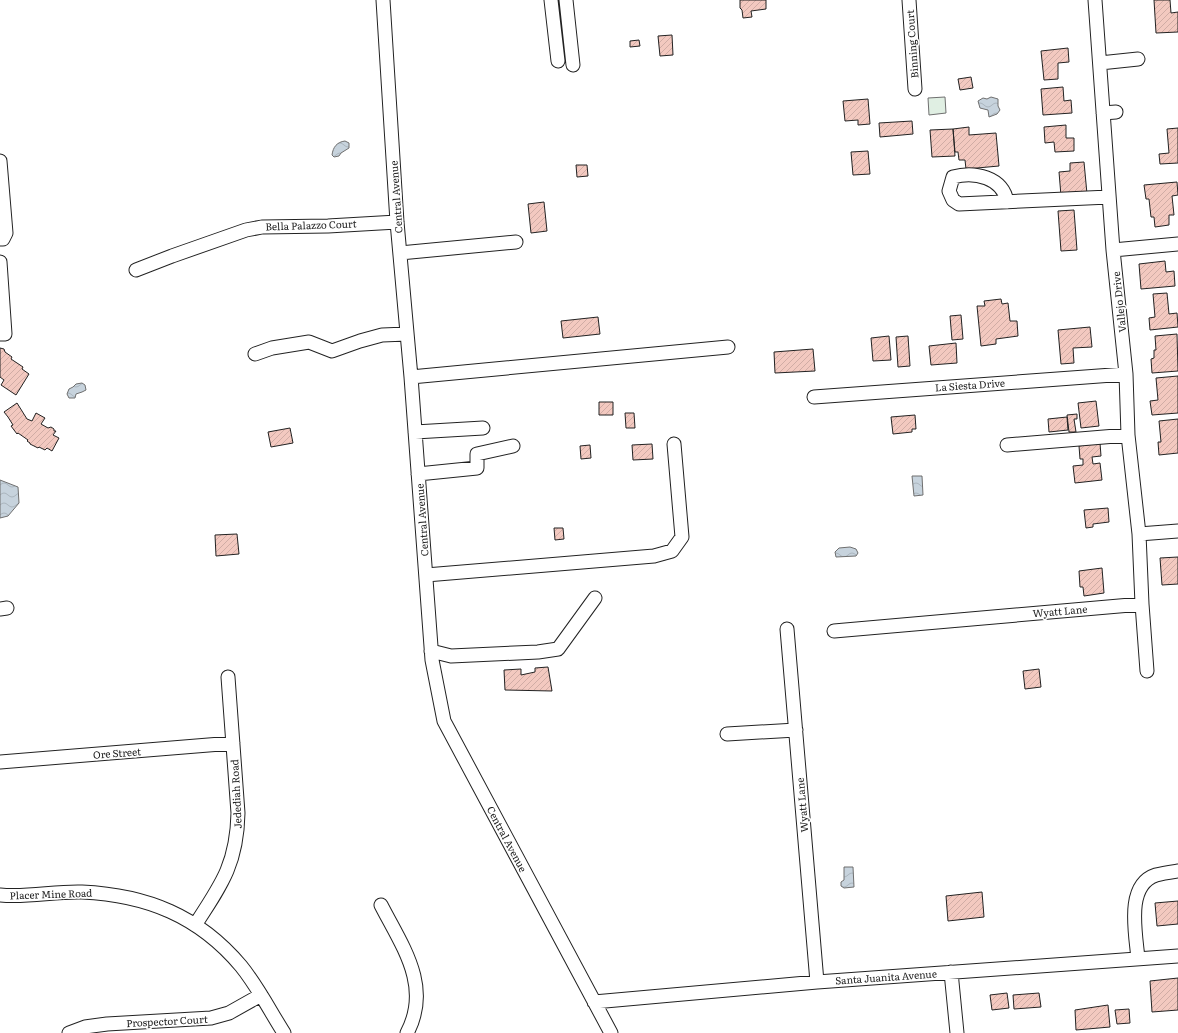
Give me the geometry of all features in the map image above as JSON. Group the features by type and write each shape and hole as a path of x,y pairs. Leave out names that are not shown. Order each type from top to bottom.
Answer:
{"street":[{"name":"Central Avenue","path":"383,0 397,222 436,685 444,721 611,1033"},
{"path":"551,0 558,61"},
{"path":"566,0 573,65"},
{"name":"Binning Court","path":"909,0 915,89"},
{"name":"Vallejo Drive","path":"1095,0 1100,63 1110,113 1109,197 1126,374 1128,434 1139,534 1147,671"},
{"path":"1100,63 1138,58"},
{"path":"0,161 6,233 1,241"},
{"path":"1008,202 1109,197"},
{"name":"Bella Palazzo Court","path":"136,270 165,258 246,230 262,226 328,226 397,222"},
{"path":"400,253 516,242"},
{"path":"1113,250 1178,244"},
{"path":"0,262 6,334 0,334"},
{"path":"255,354 272,348 310,342 332,351 382,335 407,334"},
{"path":"411,377 728,347"},
{"name":"La Siesta Drive","path":"814,397 1126,374"},
{"path":"415,432 483,428"},
{"path":"1007,445 1128,434"},
{"path":"426,575 654,556 672,551 682,537 674,444"},
{"path":"418,474 477,468 477,454 513,446"},
{"path":"1139,534 1178,531"},
{"path":"432,651 451,656 538,652 558,649 595,598"},
{"name":"Wyatt Lane","path":"834,631 1142,604"},
{"name":"Wyatt Lane","path":"787,629 817,982"},
{"name":"Jedediah Road","path":"195,925 221,884 229,867 235,849 238,831 238,812 228,677"},
{"path":"727,734 796,730"},
{"name":"Ore Street","path":"0,762 233,743"},
{"path":"1138,959 1135,902 1140,887 1155,875 1178,871"},
{"name":"Placer Mine Road","path":"0,895 32,896 79,892 111,894 132,897 171,911 195,925 228,951 242,967 284,1033"},
{"path":"380,905 410,961 417,985 417,1002 414,1018 407,1033"},
{"name":"Santa Juanita Avenue","path":"594,1002 817,982 1178,956"},
{"path":"952,972 957,1033"},
{"name":"Prospector Court","path":"69,1033 85,1027 107,1024 216,1018 229,1013 261,995"}],"green space":[{"path":"945,97 946,113 929,115 928,98"}],"water":[{"path":"991,97 998,99 998,106 1000,110 997,114 989,117 988,110 980,108 978,101 983,98 987,99"},
{"path":"345,141 349,143 349,148 339,156 334,157 332,155 334,147 340,142"},
{"path":"82,383 85,385 86,390 76,394 75,398 69,398 67,394 69,389 76,384"},
{"path":"912,476 922,476 923,495 914,496"},
{"path":"0,480 18,487 19,503 8,516 0,518"},
{"path":"850,547 856,549 858,553 856,556 836,557 835,552 839,548"},
{"path":"844,867 853,867 854,887 844,888 841,886 841,882 844,880"}],"building":[{"path":"740,0 766,0 766,9 751,11 752,17 743,18 742,10 740,8"},
{"path":"1154,0 1170,0 1171,13 1178,12 1178,32 1156,33"},
{"path":"672,35 673,55 660,56 658,36"},
{"path":"639,40 640,46 630,47 630,41"},
{"path":"1068,48 1069,62 1058,63 1058,79 1044,80 1041,51"},
{"path":"971,77 973,88 960,90 958,79"},
{"path":"1063,87 1064,101 1071,100 1072,113 1043,115 1041,89"},
{"path":"868,99 870,124 858,125 858,120 845,121 843,101"},
{"path":"912,121 913,134 880,137 879,123"},
{"path":"1066,125 1066,138 1074,138 1074,151 1055,152 1054,142 1045,143 1044,127"},
{"path":"969,127 969,135 996,133 999,166 966,169 965,160 959,160 958,152 955,152 953,129"},
{"path":"1178,128 1178,163 1160,164 1159,154 1169,153 1167,129"},
{"path":"953,129 955,156 932,157 930,130"},
{"path":"868,151 870,174 853,175 851,152"},
{"path":"1084,162 1087,194 1061,196 1059,172 1070,171 1070,163"},
{"path":"576,165 587,165 588,176 577,177"},
{"path":"1177,182 1178,195 1172,196 1174,215 1169,215 1169,225 1155,227 1154,217 1151,217 1149,199 1146,199 1144,185"},
{"path":"544,202 547,231 531,233 528,204"},
{"path":"1074,210 1077,250 1061,251 1058,211"},
{"path":"1165,261 1166,272 1174,271 1175,286 1141,289 1139,264"},
{"path":"1167,293 1169,314 1177,313 1178,327 1150,330 1149,318 1155,317 1153,294"},
{"path":"1001,299 1002,304 1008,303 1010,321 1017,321 1018,336 996,339 996,344 981,346 977,306 985,306 984,301"},
{"path":"961,315 963,339 952,340 950,316"},
{"path":"598,317 600,334 563,338 561,321"},
{"path":"1090,327 1092,347 1073,348 1074,363 1061,364 1058,330"},
{"path":"1177,334 1178,371 1152,373 1151,359 1154,358 1154,350 1156,350 1155,336"},
{"path":"889,336 891,360 873,361 871,338"},
{"path":"908,336 910,366 898,367 896,337"},
{"path":"956,343 957,363 931,365 929,346"},
{"path":"0,348 4,349 5,352 12,357 11,359 23,367 22,369 29,374 16,395 1,385 4,380 0,377"},
{"path":"813,349 815,371 775,373 774,352"},
{"path":"1178,376 1178,413 1152,415 1150,401 1158,400 1156,378"},
{"path":"1096,401 1099,426 1081,428 1078,403"},
{"path":"599,402 613,402 613,415 599,415"},
{"path":"17,403 27,419 32,421 36,413 45,418 41,424 48,428 51,427 54,431 56,431 53,435 59,438 52,451 47,448 45,450 39,447 38,448 30,444 27,441 28,440 18,433 17,434 11,426 13,425 4,412"},
{"path":"625,413 634,413 635,428 626,428"},
{"path":"1077,414 1077,419 1074,419 1076,432 1069,432 1067,415"},
{"path":"915,415 916,429 912,429 912,432 893,434 891,417"},
{"path":"1067,417 1068,430 1049,432 1048,419"},
{"path":"1178,419 1178,453 1159,455 1158,442 1161,442 1159,421"},
{"path":"290,428 293,443 271,447 268,432"},
{"path":"1100,443 1101,456 1092,457 1093,464 1100,463 1102,480 1075,483 1073,466 1083,465 1083,459 1080,459 1079,446"},
{"path":"652,444 653,459 633,460 632,445"},
{"path":"590,445 591,458 581,459 580,446"},
{"path":"1108,508 1109,522 1093,524 1093,527 1086,528 1084,510"},
{"path":"554,528 563,528 564,539 555,540"},
{"path":"237,534 239,554 216,556 215,535"},
{"path":"1178,557 1178,584 1162,585 1160,558"},
{"path":"1102,568 1104,593 1084,596 1083,587 1080,587 1079,571"},
{"path":"548,667 552,691 505,690 504,670 521,669 521,675 535,672 535,668"},
{"path":"1039,669 1041,687 1025,689 1023,671"},
{"path":"982,892 984,917 948,921 946,896"},
{"path":"1178,901 1178,924 1157,926 1155,903"},
{"path":"1178,978 1178,1010 1152,1012 1150,981"},
{"path":"1007,993 1009,1008 992,1010 990,995"},
{"path":"1039,993 1041,1007 1014,1009 1013,995"},
{"path":"1108,1005 1110,1027 1076,1030 1075,1010"},
{"path":"1129,1009 1130,1023 1117,1024 1115,1010"}]}
